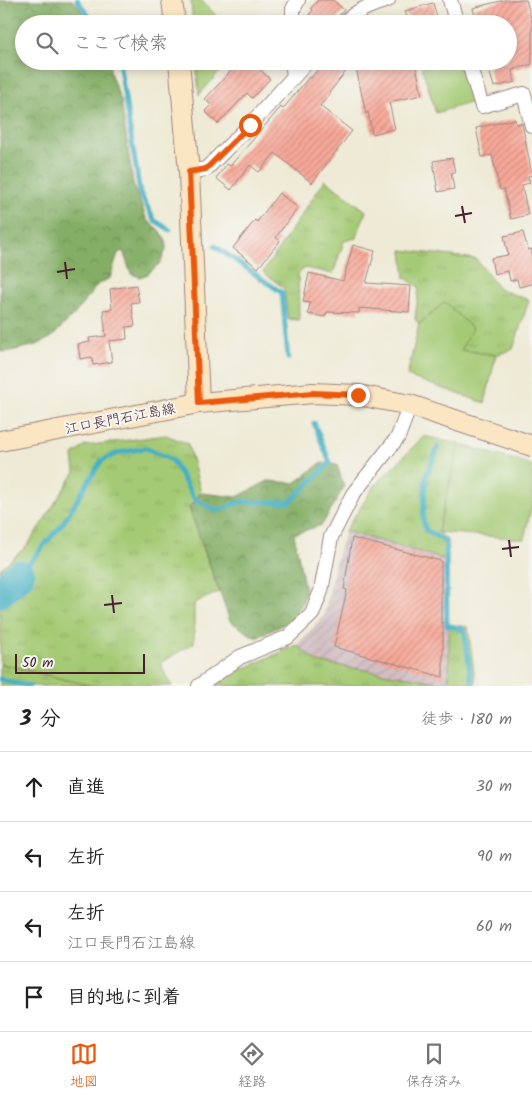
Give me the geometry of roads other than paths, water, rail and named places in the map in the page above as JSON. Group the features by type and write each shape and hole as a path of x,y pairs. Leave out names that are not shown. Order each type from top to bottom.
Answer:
{"main road":[{"path":"172,0 174,15"},
{"path":"180,70 189,172 199,403"},
{"name":"江口長門石江島線","path":"0,441 199,403 313,393 358,395 410,404 532,446"}],"street":[{"path":"293,15 293,9 298,0"},
{"path":"353,15 368,6 388,0"},
{"path":"450,0 454,15"},
{"path":"293,70 294,76"},
{"path":"189,172 206,169 250,125 300,70"},
{"path":"471,70 482,106 528,93 532,126"},
{"path":"199,686 240,657 288,637 312,614 321,591 331,537 353,494 398,437 410,404"}],"waterway":[{"path":"77,0 88,15"},
{"path":"120,70 140,193 154,220 170,230"},
{"path":"215,246 282,293 288,358"},
{"path":"19,575 63,523 101,461 118,453 146,448 172,460 195,500 217,511 239,502 290,502 330,463 314,423"},
{"path":"438,447 426,476 423,520 426,530 446,542 447,625 464,630 472,686"},
{"path":"0,592 19,575"},
{"path":"0,679 29,686"}]}
